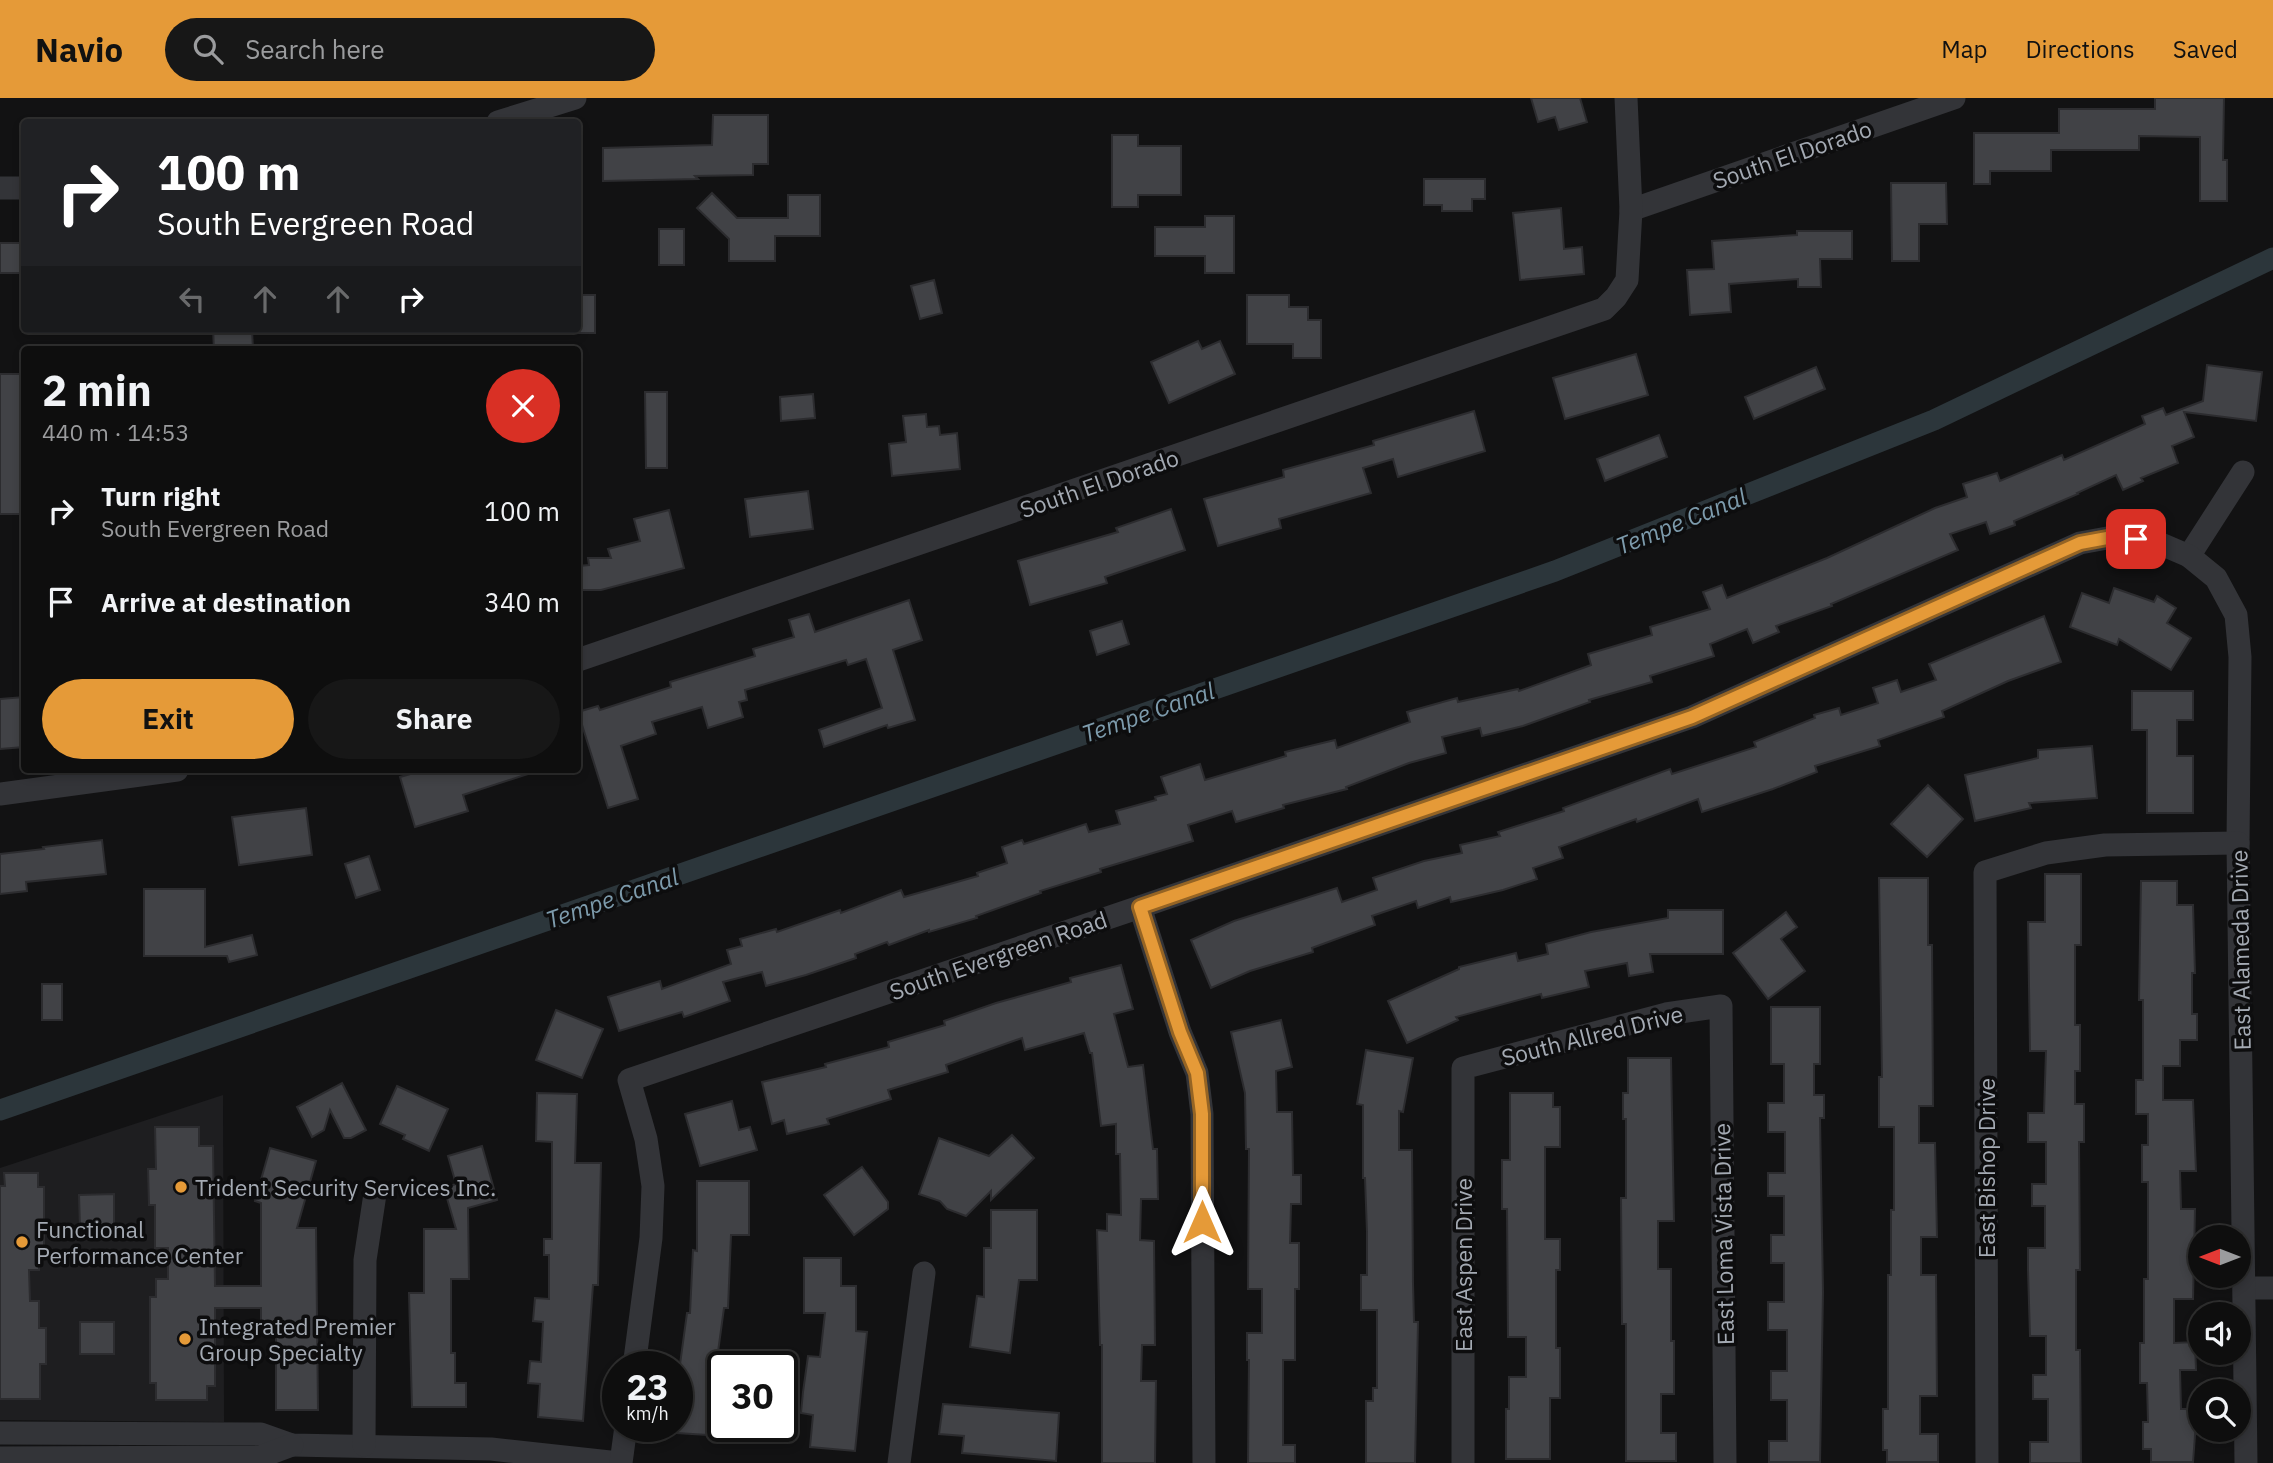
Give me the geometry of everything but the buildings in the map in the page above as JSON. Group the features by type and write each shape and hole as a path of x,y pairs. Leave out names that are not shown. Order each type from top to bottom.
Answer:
{"street":[{"path":"508,119 575,98"},
{"path":"1626,98 1630,210"},
{"name":"South El Dorado","path":"581,659 1604,309 1627,280 1630,210 1954,98"},
{"path":"0,188 21,188"},
{"path":"2189,556 2243,472"},
{"name":"South Evergreen Road","path":"636,1351 651,1238 653,1186 646,1139 629,1080 1692,717 2080,543 2118,536 2154,541 2189,556"},
{"name":"East Alameda Drive","path":"2189,556 2216,578 2236,615 2241,657 2238,843 2244,1225"},
{"path":"0,794 155,773"},
{"name":"East Bishop Drive","path":"1987,1463 1985,872 2046,853 2105,845 2238,843"},
{"path":"1140,907 1180,1032 1197,1073 1202,1114 1204,1463"},
{"name":"South Allred Drive","path":"1463,1068 1666,1014 1721,1006"},
{"name":"East Loma Vista Drive","path":"1721,1006 1725,1463"},
{"name":"East Aspen Drive","path":"1463,1068 1463,1463"},
{"path":"364,1445 365,1261 375,1194"},
{"path":"899,1463 924,1273"},
{"path":"2251,1288 2273,1287"},
{"name":"East Alameda Drive","path":"2245,1288 2246,1463"},
{"path":"0,1433 261,1434 292,1445 491,1449 620,1463 623,1442"},
{"path":"92,1458 98,1450 123,1443 128,1434"},
{"path":"0,1458 260,1457 292,1445"}],"shaded area":[{"path":"223,1095 224,1422 0,1420 0,1168"}],"waterway":[{"name":"Tempe Canal","path":"0,1110 1555,571 1934,420 2273,258"}],"place":[{"name":"Trident Security Services Inc.","path":"181,1187"},
{"name":"Functional Performance Center","path":"22,1242"},
{"name":"Integrated Premier Group Specialty","path":"185,1339"}],"route":[{"path":"1202,1222 1202,1114 1197,1073 1180,1032 1140,907 1692,717 2080,543 2118,536 2136,539"}]}
